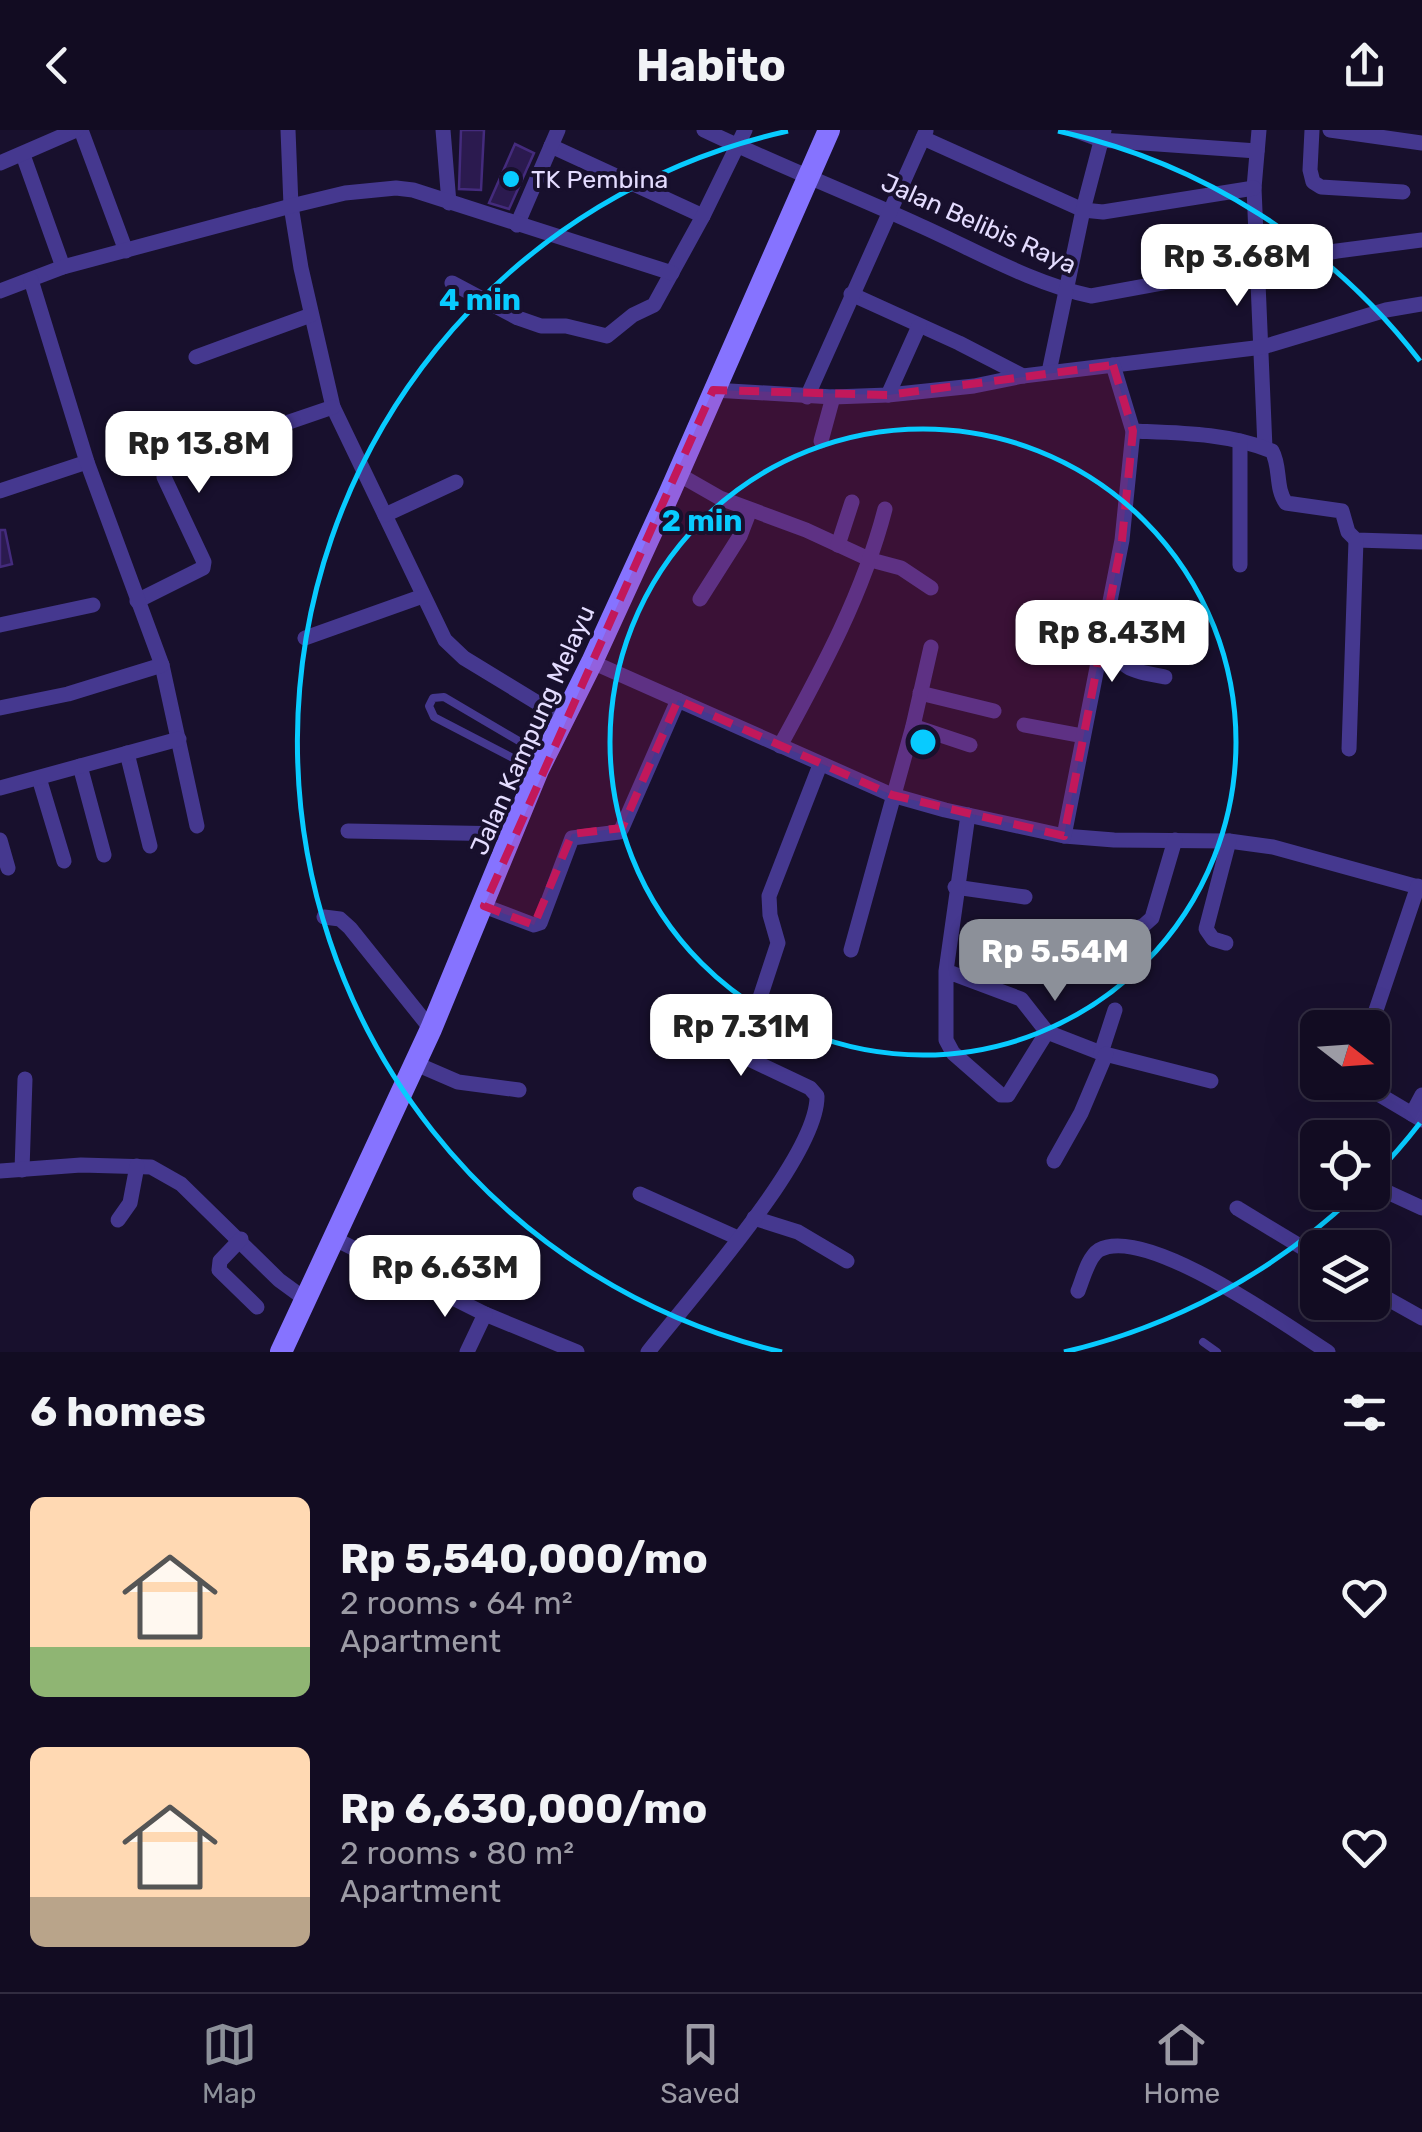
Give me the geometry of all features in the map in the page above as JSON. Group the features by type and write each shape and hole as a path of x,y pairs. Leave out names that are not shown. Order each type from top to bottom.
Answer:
{"main road":[{"name":"Jalan Kampung Melayu","path":"281,1352 432,1030 542,763 678,474 830,130"}],"street":[{"path":"0,163 78,130 126,251"},
{"path":"288,130 291,206 333,407 445,640 464,658 564,719"},
{"path":"443,130 449,203"},
{"path":"517,225 558,130"},
{"name":"Jalan Belibis Raya","path":"704,130 1066,291 1097,296 1337,251 1422,240"},
{"path":"452,283 530,322 566,326 602,337 649,310 704,216 744,130"},
{"path":"1074,130 1257,151"},
{"path":"1259,130 1254,188 1265,448"},
{"path":"1312,130 1310,170 1313,182 1320,187 1403,192"},
{"path":"1330,130 1422,143"},
{"path":"808,397 925,134 1083,210 1103,212 1254,188"},
{"path":"1049,372 1102,135"},
{"path":"551,146 704,216"},
{"path":"22,155 62,267"},
{"path":"0,292 62,267 291,206 346,193 396,188 413,190 672,273"},
{"path":"30,280 87,462 137,601 156,641 197,826"},
{"path":"851,294 959,342 1022,376"},
{"path":"713,390 808,397 888,396 974,386 1049,372 1263,348 1386,310 1422,304"},
{"path":"196,357 312,315"},
{"path":"888,396 919,326"},
{"path":"1064,836 1122,540 1132,431 1113,366"},
{"path":"821,440 833,396"},
{"path":"137,601 203,568 204,562 164,477 166,464 333,407"},
{"path":"1132,431 1194,433 1265,448 1276,458 1281,496 1286,503 1342,511 1348,532 1356,540 1422,542"},
{"path":"1240,440 1240,565"},
{"path":"0,491 87,462"},
{"path":"678,474 750,510 871,560 901,568 931,588"},
{"path":"384,515 456,482"},
{"path":"838,545 852,502"},
{"path":"780,746 829,656 871,560 885,508"},
{"path":"700,599 740,536 750,510"},
{"path":"1349,749 1356,540"},
{"path":"305,638 423,596"},
{"path":"0,626 92,605"},
{"path":"1104,632 1122,664 1130,670 1165,677"},
{"path":"851,950 931,647"},
{"path":"592,662 892,795 1064,836 1230,840 1273,846 1420,887 1376,1010"},
{"path":"0,708 68,694 162,665"},
{"path":"920,693 994,711"},
{"path":"484,906 534,925 540,923 572,838 618,832 622,828 678,700"},
{"path":"1024,725 1083,736"},
{"path":"913,726 970,745"},
{"path":"0,788 179,738"},
{"path":"127,753 150,846"},
{"path":"648,1352 797,1158 818,1106 818,1096 810,1088 751,1060 745,1043 778,943 769,896 820,764"},
{"path":"80,766 104,854"},
{"path":"39,778 64,862"},
{"path":"968,814 946,970 948,1046 1002,1094 1008,1094 1048,1032"},
{"path":"348,831 513,834"},
{"path":"0,840 8,868"},
{"path":"1118,934 1143,926 1152,918 1174,840"},
{"path":"1226,943 1213,939 1206,929 1230,840"},
{"path":"955,887 1025,897"},
{"path":"324,917 340,919 350,928 432,1030"},
{"path":"946,970 1021,999 1048,1032 1104,1053 1211,1081"},
{"path":"1054,1161 1080,1113 1104,1053 1115,1010"},
{"path":"414,1064 458,1082 519,1090"},
{"path":"22,1170 25,1079"},
{"path":"1388,1100 1417,1117 1422,1096"},
{"path":"118,1220 130,1202 137,1166"},
{"path":"0,1171 151,1167 181,1184 279,1280 305,1299"},
{"path":"1390,1193 1422,1208"},
{"path":"640,1194 738,1238"},
{"path":"1238,1208 1300,1246"},
{"path":"754,1218 798,1232 847,1261"},
{"path":"335,1239 485,1314 577,1352"},
{"path":"241,1240 220,1261 219,1270 257,1307"},
{"path":"1078,1291 1092,1257 1101,1248 1122,1247 1160,1255 1214,1278 1328,1352"},
{"path":"1390,1300 1422,1318"},
{"path":"467,1352 485,1314"}],"lane":[{"path":"444,697 542,763 434,717 429,706 433,698 444,697"},
{"path":"1202,1342 1218,1352"}],"highlighted area":[{"path":"1113,365 1133,431 1122,540 1064,836 892,795 678,700 622,828 572,834 534,925 484,906 713,390 888,395"}],"building":[{"name":"TK Pembina","path":"461,130 484,130 481,190 459,189"},
{"name":"TK Pembina","path":"515,144 534,153 509,209 489,203"},
{"path":"0,530 5,530 12,564 0,567"}],"place":[{"name":"TK Pembina","path":"511,179"}]}
